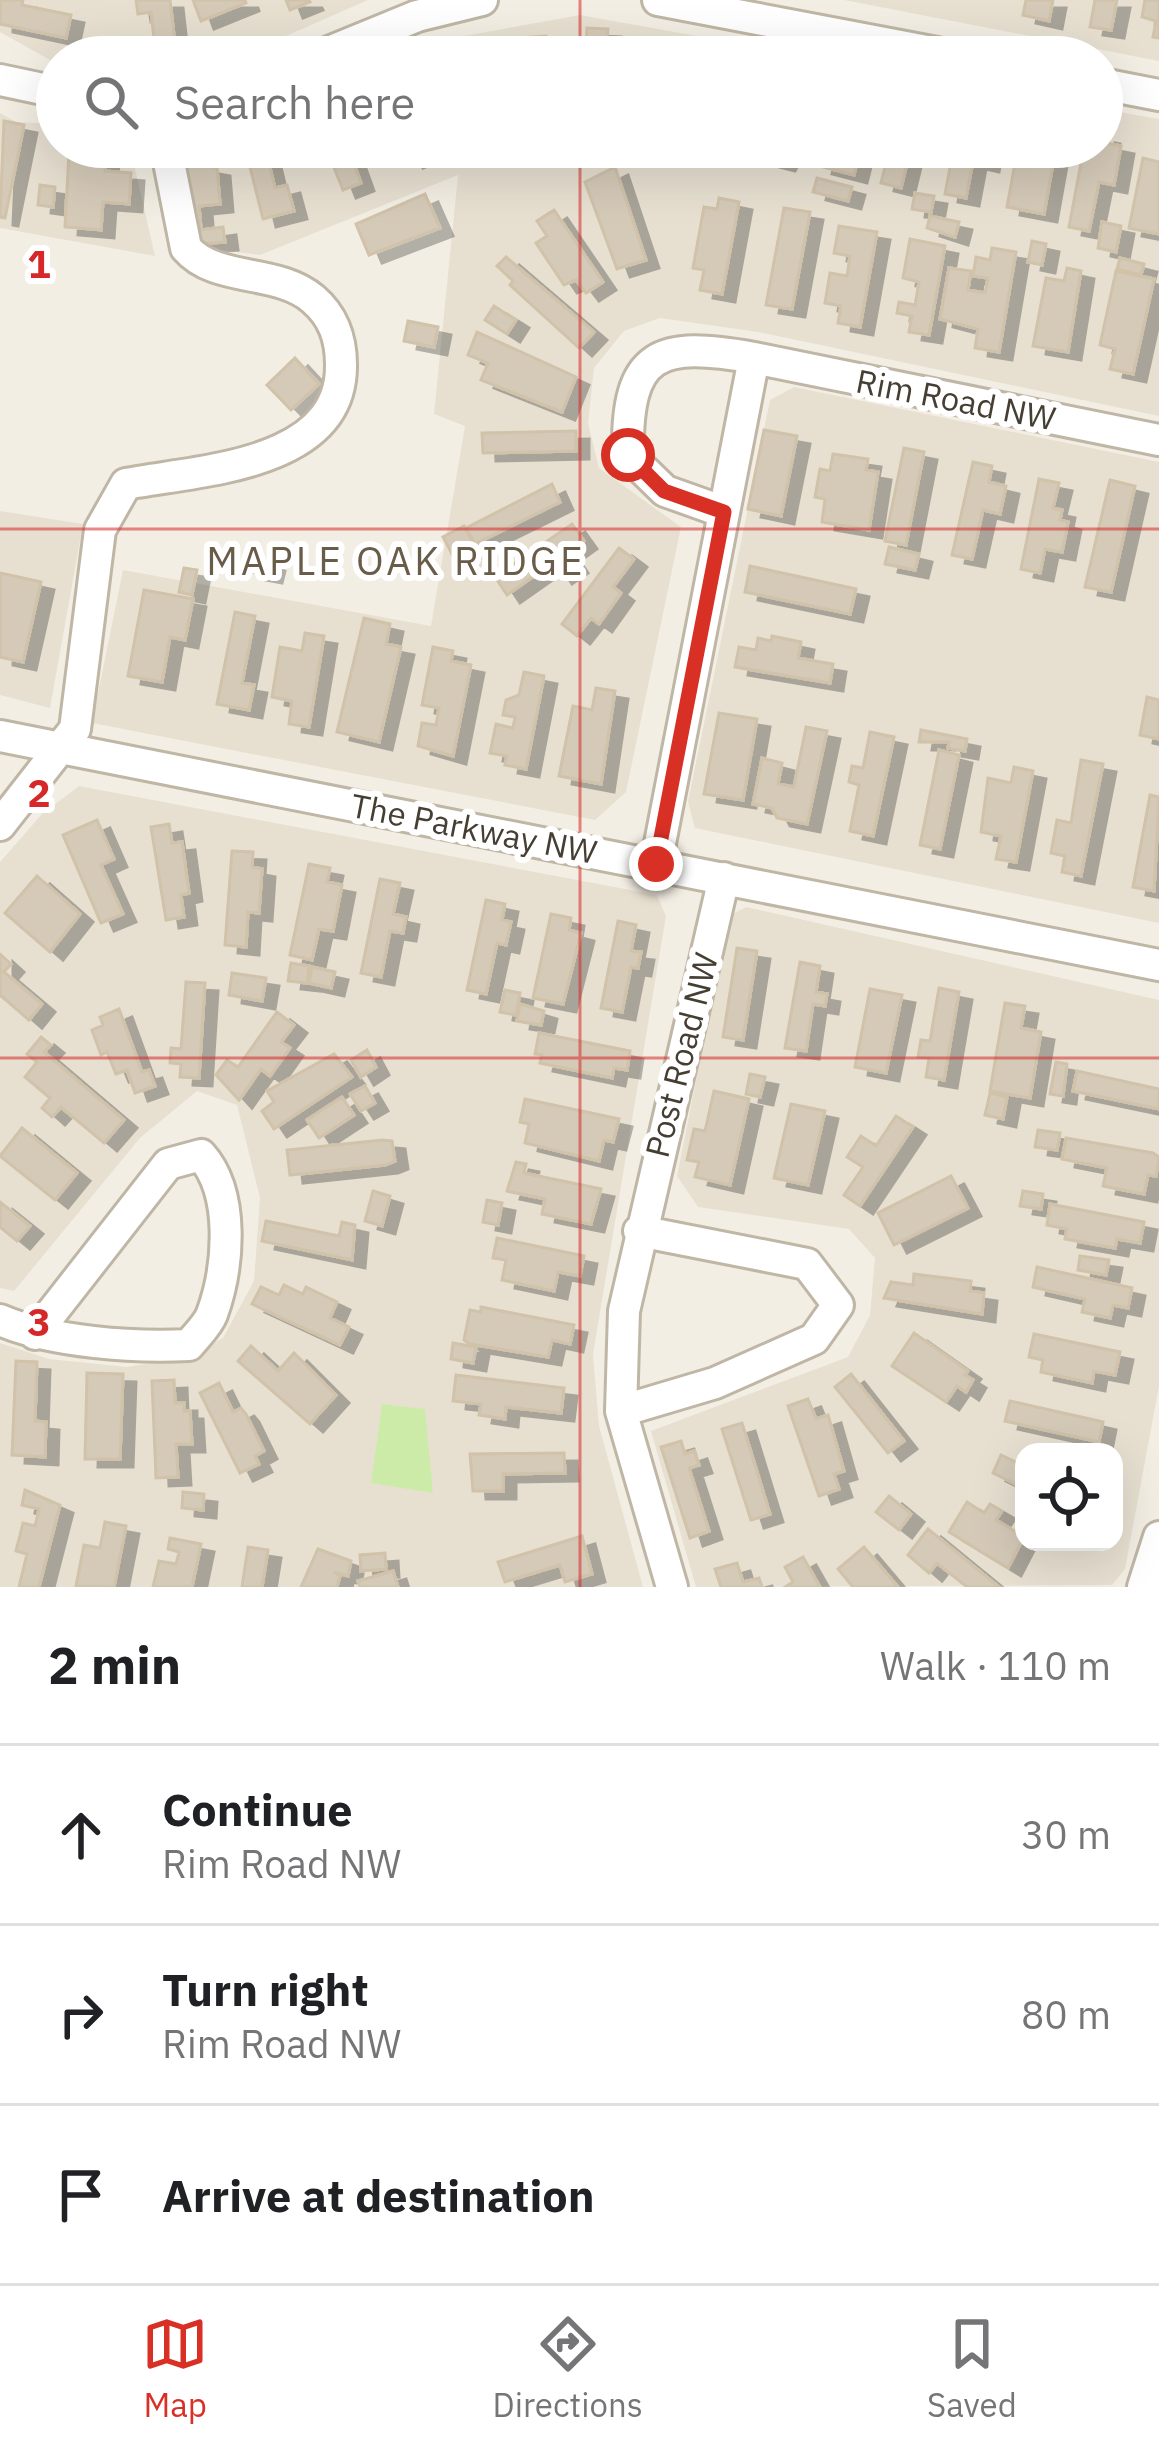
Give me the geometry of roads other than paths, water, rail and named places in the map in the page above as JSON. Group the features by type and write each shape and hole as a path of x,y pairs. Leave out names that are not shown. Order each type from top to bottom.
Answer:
{"street":[{"path":"368,36 417,16 482,0"},
{"path":"658,0 847,36"},
{"path":"0,80 36,88"},
{"path":"1123,88 1159,95"},
{"path":"0,825 64,747 80,712 100,530 110,504 126,484 225,470 287,446 331,409 341,380 341,336 314,299 278,279 213,266 187,248 170,168"},
{"name":"Rim Road NW","path":"724,512 652,481 628,455 627,410 638,372 662,352 702,349 754,358 1159,440"},
{"path":"656,864 754,358"},
{"name":"The Parkway NW","path":"0,736 1159,965"},
{"name":"Post Road NW","path":"672,1587 621,1411 624,1311 638,1231 724,878"},
{"path":"0,1321 35,1334 147,1348 189,1345 212,1316 226,1226 217,1173 201,1155 168,1164 35,1334"},
{"path":"621,1411 715,1383 814,1339 838,1305 807,1264 638,1231"},
{"path":"1143,1587 1159,1537"}],"district":[{"name":"MAPLE OAK RIDGE","path":"396,560"}]}
